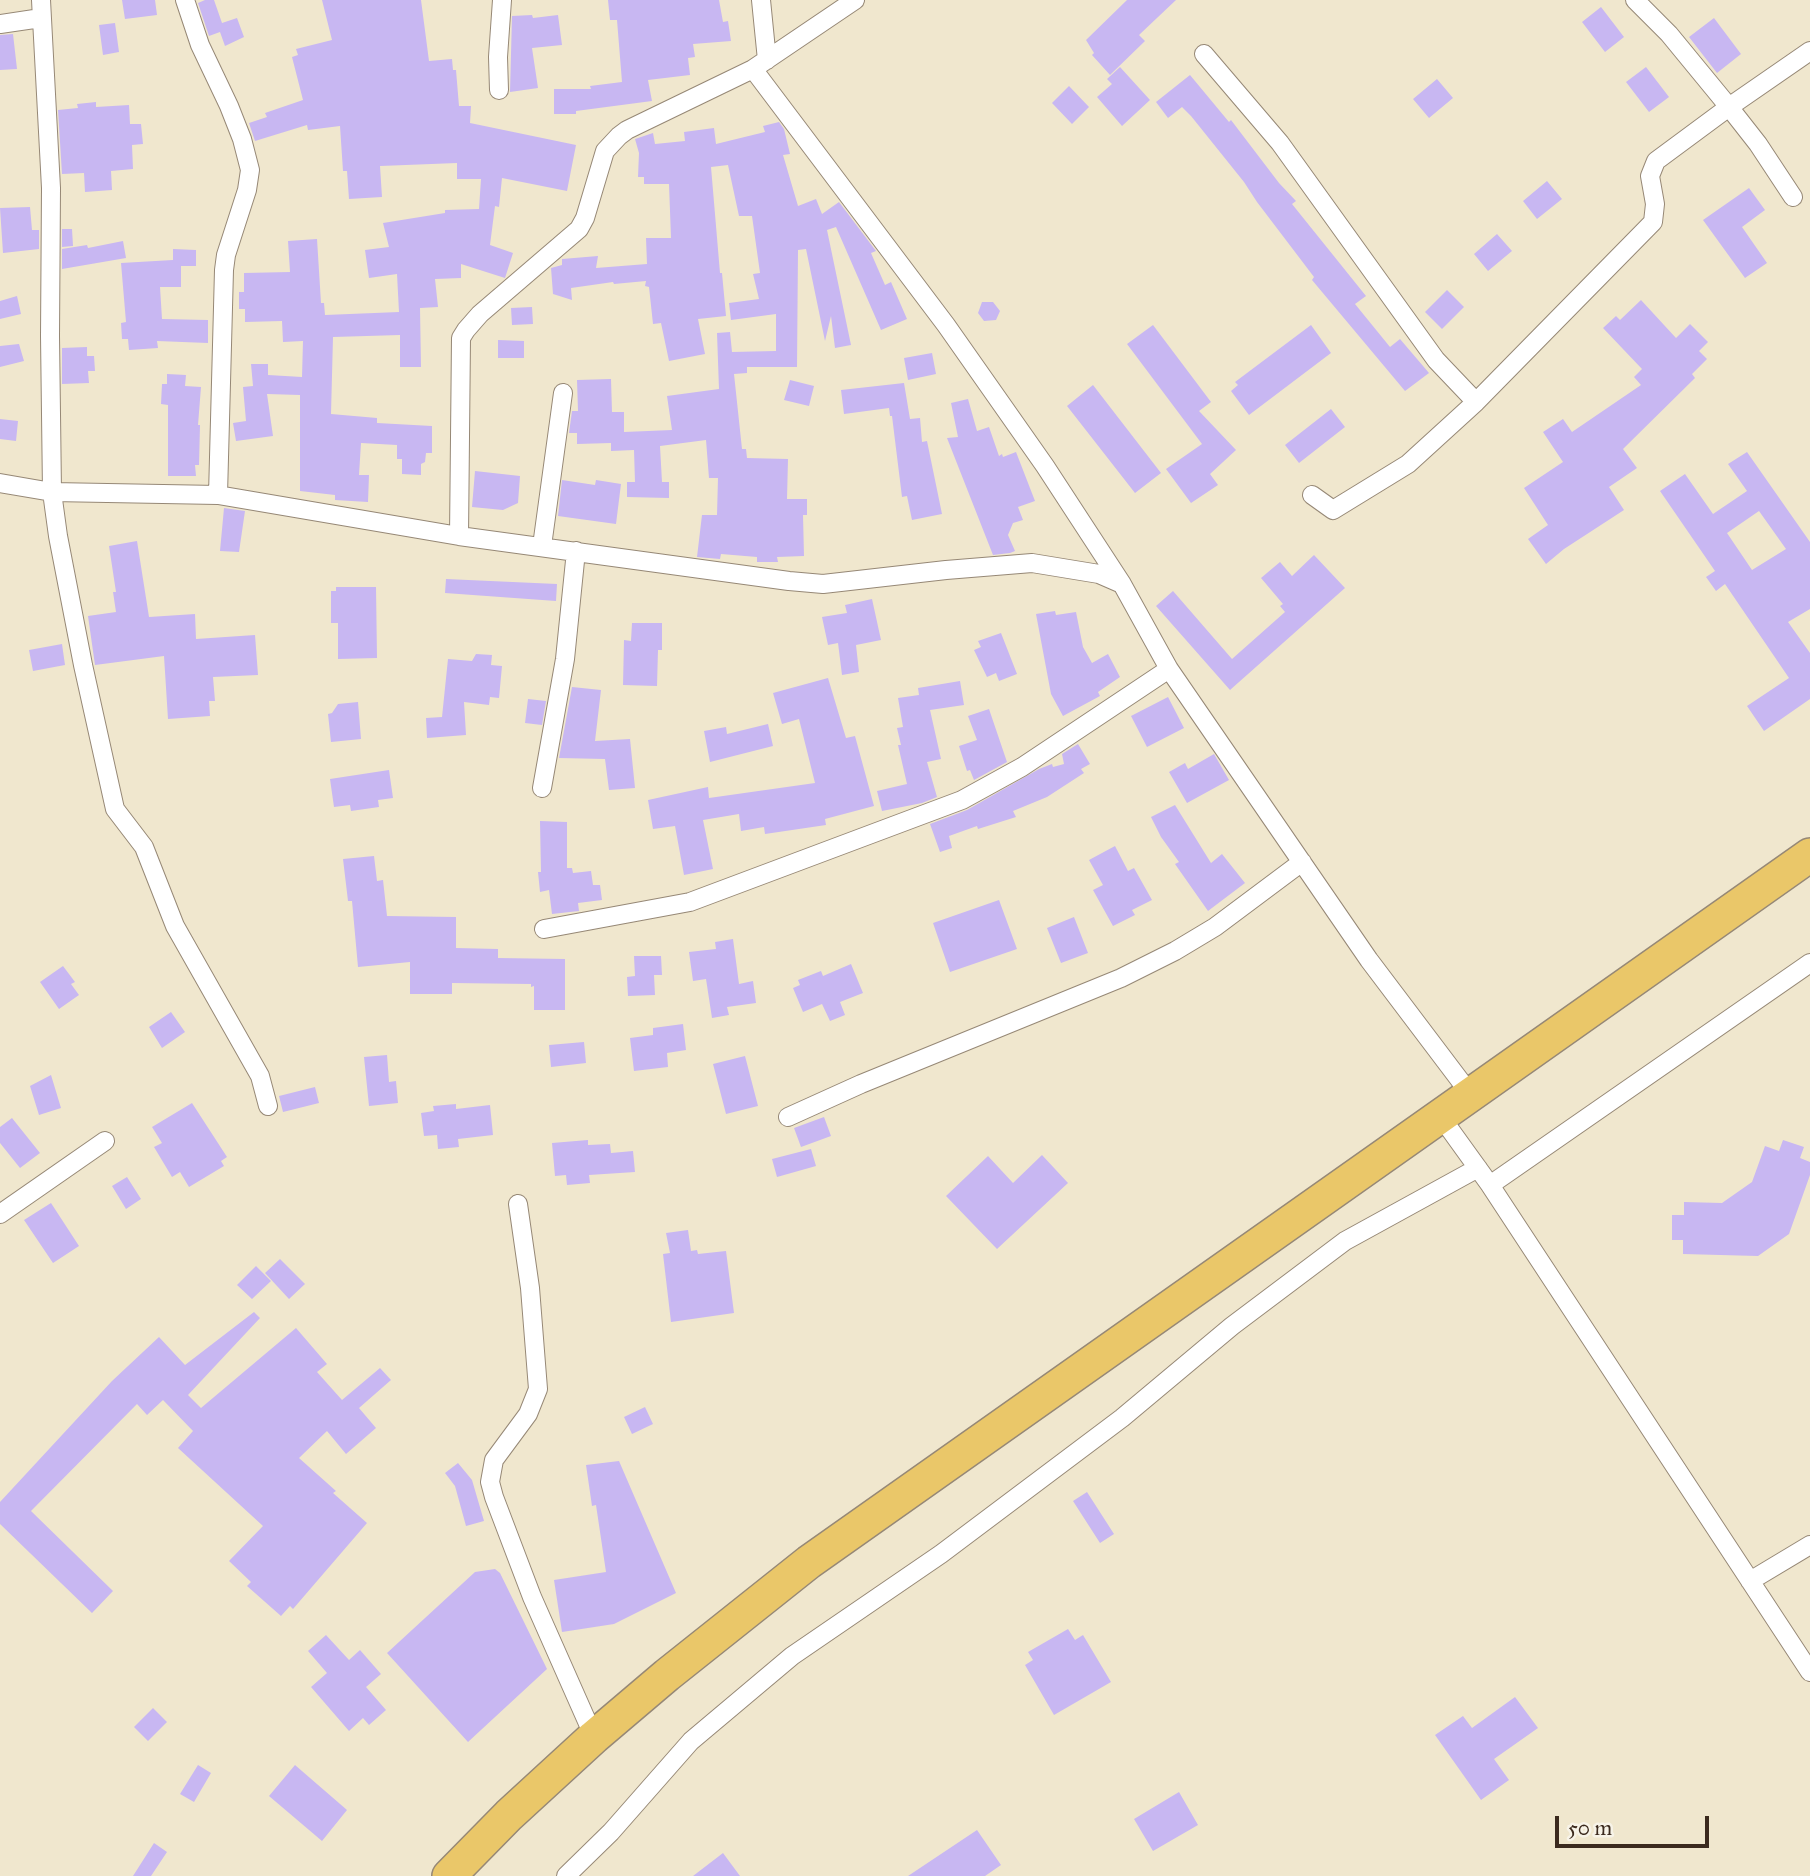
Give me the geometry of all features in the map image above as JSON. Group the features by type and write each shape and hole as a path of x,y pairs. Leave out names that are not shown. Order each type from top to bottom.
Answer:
{"highway":[{"path":"449,1876 509,1815 594,1737 809,1562 1810,855"}],"street":[{"path":"41,0 51,188 52,492 81,652 115,809 144,848 175,926 260,1076 268,1106"},
{"path":"185,0 200,45 242,139 250,170 247,190 226,255 224,270 218,495"},
{"path":"499,90 502,0"},
{"path":"761,0 760,64 1045,466 1122,584 1169,669 1369,960 1471,1095"},
{"path":"459,536 460,361 461,338 466,330 480,314 579,229 605,151 626,130 760,64 855,0"},
{"path":"1635,0 1669,34 1729,107 1758,144 1793,197"},
{"path":"0,24 41,18"},
{"path":"1312,495 1333,510 1408,464 1476,402 1653,222 1655,204 1650,176 1656,161 1810,51"},
{"path":"1204,54 1280,143 1436,360 1476,402"},
{"path":"542,546 563,393"},
{"path":"0,483 52,492 218,495 459,536 823,584 1032,563 1098,574 1122,584"},
{"path":"542,788 565,659 576,551"},
{"path":"544,929 690,902 962,800 1022,766 1169,669"},
{"path":"788,1117 861,1084 1121,978 1164,957 1215,927 1302,862"},
{"path":"1490,1185 1810,963"},
{"path":"1441,1116 1490,1185 1810,1672"},
{"path":"0,1214 105,1141"},
{"path":"566,1876 611,1832 691,1741 792,1656 941,1554 1094,1440 1232,1326 1345,1241 1478,1168"},
{"path":"518,1204 530,1288 538,1389 528,1413 494,1460 490,1482 532,1597 594,1737"},
{"path":"1749,1581 1810,1545"}],"building":[{"path":"122,0 155,0 157,15 125,19"},
{"path":"214,0 222,23 237,18 244,37 225,46 220,32 209,36 198,3"},
{"path":"322,0 421,0 429,61 452,59 453,70 456,70 459,106 471,106 470,123 576,145 567,191 502,178 499,207 495,206 490,245 513,253 505,278 461,264 461,278 435,279 438,307 420,308 421,367 400,367 400,335 333,337 331,414 377,418 377,423 432,426 432,453 426,453 425,462 421,464 421,475 402,474 402,459 397,459 397,445 361,443 359,475 369,475 368,502 335,500 335,495 300,491 300,395 267,394 273,436 236,441 233,423 246,421 243,387 253,386 251,364 268,364 268,375 302,377 303,341 283,342 282,321 245,322 245,309 239,309 239,292 244,292 244,273 290,272 288,241 317,239 321,303 324,303 325,315 399,312 397,274 369,278 365,250 389,247 383,223 445,213 445,210 479,209 481,179 457,179 457,163 380,166 382,197 349,199 347,171 343,171 340,126 308,130 307,125 255,141 249,123 267,117 265,113 303,100 292,57 298,55 296,49 332,40"},
{"path":"608,0 719,0 723,22 728,21 731,41 693,44 695,57 688,58 690,75 648,80 652,101 576,111 576,114 554,114 554,89 591,89 590,86 622,82 617,20 610,20"},
{"path":"1127,0 1176,0 1139,35 1145,41 1110,75 1092,55 1094,53 1086,40"},
{"path":"1601,7 1624,37 1605,52 1582,22"},
{"path":"532,15 533,18 558,15 562,45 532,48 538,88 510,92 512,16"},
{"path":"1714,18 1741,54 1717,73 1689,37"},
{"path":"115,23 119,52 103,55 99,25"},
{"path":"13,34 17,69 0,70 0,35"},
{"path":"1120,67 1150,100 1122,126 1097,97 1112,84 1107,79"},
{"path":"1646,67 1669,97 1649,112 1626,82"},
{"path":"1190,75 1229,122 1231,120 1296,201 1292,204 1366,296 1355,304 1390,347 1400,339 1429,373 1405,391 1312,280 1314,277 1244,182 1191,116 1182,107 1168,118 1156,102"},
{"path":"1437,79 1453,98 1429,118 1413,99"},
{"path":"1069,86 1089,107 1072,124 1052,103"},
{"path":"96,102 96,107 129,105 130,124 141,124 143,144 132,145 133,169 111,171 112,190 85,192 84,173 62,174 58,110 78,108 77,104"},
{"path":"779,122 784,129 790,154 783,155 798,206 816,199 822,214 839,202 876,251 871,253 885,285 891,282 907,319 881,330 836,227 827,230 851,345 835,348 831,316 825,341 806,249 798,250 797,367 747,367 747,373 734,374 742,449 746,449 747,458 788,459 787,499 807,499 807,515 803,515 804,556 777,557 778,562 757,562 757,557 721,554 720,559 697,557 702,515 717,515 718,478 709,478 706,440 660,446 662,482 669,482 669,498 627,497 627,482 635,482 634,450 611,451 611,443 577,444 577,433 569,433 572,411 578,411 577,380 611,379 612,412 624,412 624,432 672,430 667,396 719,389 717,333 730,332 732,352 776,351 776,314 731,320 729,303 759,299 753,274 760,273 752,216 739,216 728,165 711,167 726,316 698,319 705,354 669,361 661,323 653,324 646,281 571,288 572,300 553,294 551,268 562,265 562,259 598,256 596,268 647,264 646,238 671,238 669,184 644,184 644,177 638,177 639,153 635,139 653,133 655,144 685,141 684,132 714,128 716,144 765,132 763,126"},
{"path":"1547,181 1562,199 1537,219 1523,201"},
{"path":"1749,188 1765,210 1742,227 1767,263 1745,278 1703,220"},
{"path":"30,207 32,230 39,230 39,249 3,253 0,208"},
{"path":"62,229 72,229 73,246 62,247"},
{"path":"1497,234 1512,251 1488,271 1474,254"},
{"path":"123,241 126,258 62,269 62,249 87,245 88,248"},
{"path":"173,249 196,250 196,266 181,266 181,287 160,287 162,319 208,320 208,343 157,341 158,348 129,350 128,339 122,339 121,323 126,322 121,263 173,260"},
{"path":"1447,290 1464,307 1442,329 1425,312"},
{"path":"17,296 21,314 0,319 0,301"},
{"path":"1641,300 1676,338 1690,324 1708,342 1699,351 1707,359 1692,374 1695,378 1623,449 1637,468 1609,487 1624,510 1546,564 1528,539 1548,525 1524,488 1563,462 1543,432 1563,419 1572,432 1641,385 1634,377 1642,369 1603,328 1616,316 1620,320"},
{"path":"982,302 993,302 1000,311 996,320 984,321 978,313"},
{"path":"532,307 533,324 512,325 511,308"},
{"path":"1153,325 1211,402 1199,411 1236,450 1210,474 1218,485 1191,503 1166,469 1202,444 1127,344"},
{"path":"1311,325 1331,353 1249,415 1231,391 1238,385 1235,382"},
{"path":"498,340 524,341 524,358 498,358"},
{"path":"19,344 24,361 0,367 0,346"},
{"path":"87,347 87,356 94,356 95,371 88,371 89,383 62,384 62,348"},
{"path":"932,353 936,374 908,380 904,358"},
{"path":"167,374 186,375 185,386 201,387 199,465 195,465 196,476 168,476 168,405 161,404 162,384 167,384"},
{"path":"790,380 814,386 809,406 784,400"},
{"path":"904,383 910,419 920,418 922,442 927,441 942,514 912,520 907,496 902,497 889,408 844,414 841,390"},
{"path":"1093,385 1161,473 1135,493 1067,406"},
{"path":"968,399 977,431 989,427 999,456 1016,452 1035,501 1018,507 1023,520 1013,523 1008,535 1015,551 1010,553 993,555 947,438 958,437 951,403"},
{"path":"1331,409 1345,427 1299,463 1285,445"},
{"path":"0,419 18,421 16,441 0,439"},
{"path":"1747,452 1810,542 1810,609 1788,622 1810,653 1810,699 1764,731 1747,706 1789,678 1725,584 1716,591 1706,577 1715,571 1660,491 1685,474 1713,514 1747,491 1728,464","holes":["1759,511 1786,549 1752,570 1727,533"]},
{"path":"475,471 520,476 518,503 503,510 472,507"},
{"path":"562,480 595,485 596,480 621,484 616,524 558,516"},
{"path":"224,508 245,511 239,552 220,551"},
{"path":"137,541 149,617 195,614 196,639 255,635 258,675 213,677 215,701 209,701 210,716 168,719 164,656 95,665 88,616 116,612 113,592 116,592 109,546"},
{"path":"1314,555 1345,588 1230,690 1156,606 1173,591 1232,659 1285,612 1280,606 1283,604 1261,578 1280,562 1292,576"},
{"path":"446,579 557,584 556,601 445,593"},
{"path":"336,587 376,587 377,658 338,659 338,623 331,623 331,591 336,591"},
{"path":"872,599 881,640 856,645 859,672 842,675 838,643 828,645 822,617 847,613 845,605"},
{"path":"1055,611 1056,615 1076,612 1083,647 1092,663 1108,654 1120,677 1098,692 1100,696 1063,716 1051,694 1036,614"},
{"path":"632,623 662,623 662,650 658,650 657,686 623,685 624,640 631,641"},
{"path":"1001,633 1017,674 999,681 996,673 987,677 974,650 981,647 978,641"},
{"path":"62,644 65,665 33,671 29,650"},
{"path":"476,654 492,655 491,665 502,666 499,698 490,697 489,705 464,702 466,735 427,738 426,718 442,717 448,659 472,661"},
{"path":"828,678 846,738 855,736 874,806 825,819 826,825 765,834 764,827 741,831 739,814 703,820 713,869 684,875 675,826 653,829 648,800 708,787 709,798 815,783 799,719 782,724 773,693"},
{"path":"960,681 964,705 930,710 941,759 927,762 937,797 922,803 882,811 877,791 907,784 898,745 901,745 897,728 903,727 898,698 919,695 918,688"},
{"path":"572,687 601,690 595,741 630,739 635,788 609,790 605,759 559,758"},
{"path":"1168,697 1184,728 1147,747 1131,716"},
{"path":"528,699 546,701 542,725 525,723"},
{"path":"358,702 361,739 331,742 328,714 332,713 338,704"},
{"path":"989,709 1007,762 974,780 970,770 967,771 959,746 977,740 968,716"},
{"path":"768,724 773,746 710,762 704,731 726,727 727,734"},
{"path":"1078,744 1090,764 1081,769 1084,773 1047,797 1013,811 1016,817 949,836 952,848 940,852 930,824 967,810 1039,769 1052,764 1053,767 1064,764 1062,754"},
{"path":"1214,754 1229,780 1187,803 1169,772 1185,763 1188,769"},
{"path":"389,770 393,798 378,800 379,807 351,811 350,805 334,807 330,779"},
{"path":"1175,805 1211,863 1222,854 1245,883 1208,911 1175,864 1179,862 1151,817"},
{"path":"540,821 567,822 567,868 572,868 573,873 591,871 593,885 600,885 602,900 578,903 579,911 552,914 549,890 540,892"},
{"path":"1115,846 1128,871 1134,868 1152,900 1132,910 1135,915 1113,926 1093,890 1103,885 1089,860"},
{"path":"374,856 377,881 383,880 387,916 456,917 456,948 498,949 498,958 565,959 565,1010 534,1010 534,986 531,987 531,984 452,983 452,994 410,994 410,962 358,967 352,901 348,901 343,859"},
{"path":"999,900 1017,949 950,972 933,923"},
{"path":"1074,917 1088,953 1061,963 1047,928"},
{"path":"733,939 739,984 753,981 756,1003 727,1007 729,1015 712,1018 706,979 693,981 689,952 716,949 715,942"},
{"path":"634,956 661,956 662,975 654,975 655,995 628,996 627,977 635,976"},
{"path":"851,964 863,993 840,1002 845,1015 830,1021 822,1004 803,1012 793,988 800,985 798,980 821,971 823,976"},
{"path":"63,966 75,982 71,984 79,995 59,1009 40,982"},
{"path":"171,1012 185,1032 162,1048 149,1027"},
{"path":"683,1024 686,1050 667,1053 668,1067 634,1071 630,1038 653,1035 653,1028"},
{"path":"584,1042 586,1063 551,1067 549,1045"},
{"path":"387,1055 389,1082 396,1081 398,1103 369,1106 364,1057"},
{"path":"745,1056 758,1106 726,1114 713,1064"},
{"path":"51,1075 61,1108 39,1115 30,1086"},
{"path":"315,1087 319,1103 283,1112 279,1096"},
{"path":"192,1103 227,1157 221,1161 224,1166 189,1187 180,1172 172,1177 154,1147 162,1143 152,1127"},
{"path":"456,1104 456,1109 490,1105 493,1135 458,1139 459,1147 438,1149 437,1135 424,1136 421,1113 434,1111 433,1106"},
{"path":"824,1117 831,1136 801,1147 794,1128"},
{"path":"12,1118 40,1153 20,1168 0,1143 0,1127"},
{"path":"588,1140 588,1145 610,1144 611,1153 633,1151 635,1172 589,1175 590,1183 567,1185 566,1175 555,1176 552,1143"},
{"path":"1783,1140 1804,1147 1800,1158 1810,1162 1810,1175 1789,1234 1758,1256 1683,1254 1683,1240 1672,1240 1672,1215 1684,1215 1684,1202 1722,1203 1752,1182 1765,1146 1779,1151"},
{"path":"811,1149 816,1166 777,1177 772,1159"},
{"path":"1042,1155 1068,1183 997,1249 946,1196 988,1156 1013,1183"},
{"path":"127,1177 141,1199 126,1209 112,1186"},
{"path":"51,1203 79,1246 53,1263 24,1220"},
{"path":"688,1230 691,1251 697,1250 698,1254 726,1251 734,1313 671,1322 663,1254 670,1253 666,1233"},
{"path":"280,1259 305,1284 289,1299 265,1273"},
{"path":"256,1266 271,1281 252,1299 237,1285"},
{"path":"254,1312 260,1318 188,1395 201,1408 296,1328 327,1364 317,1372 342,1400 380,1368 391,1380 359,1408 376,1428 346,1454 327,1431 299,1458 367,1523 293,1609 290,1606 281,1616 247,1586 251,1582 229,1561 263,1526 178,1448 193,1431 163,1400 147,1415 137,1404 31,1511 113,1591 92,1613 0,1524 0,1502 112,1381 159,1337 185,1365"},
{"path":"645,1407 653,1424 632,1434 624,1417"},
{"path":"619,1461 676,1593 614,1624 562,1632 554,1580 606,1572 596,1505 592,1506 586,1465"},
{"path":"458,1463 472,1480 484,1521 466,1526 455,1486 445,1473"},
{"path":"1087,1492 1114,1534 1100,1543 1073,1501"},
{"path":"495,1569 500,1573 547,1669 468,1742 387,1653 475,1572"},
{"path":"1068,1629 1075,1640 1083,1635 1111,1682 1054,1715 1025,1665 1033,1660 1028,1652"},
{"path":"326,1635 349,1660 360,1650 381,1674 366,1687 386,1710 369,1725 363,1718 349,1731 311,1687 327,1673 308,1651"},
{"path":"1515,1697 1538,1728 1494,1759 1509,1780 1481,1800 1435,1735 1463,1716 1472,1728"},
{"path":"153,1708 167,1722 148,1741 134,1727"},
{"path":"198,1765 211,1773 194,1802 180,1794"},
{"path":"295,1765 347,1810 322,1841 269,1796"},
{"path":"1179,1792 1198,1825 1153,1851 1134,1819"},
{"path":"977,1830 1001,1865 985,1876 908,1876"},
{"path":"154,1843 167,1852 151,1876 133,1876"},
{"path":"723,1853 740,1876 693,1876"}]}
